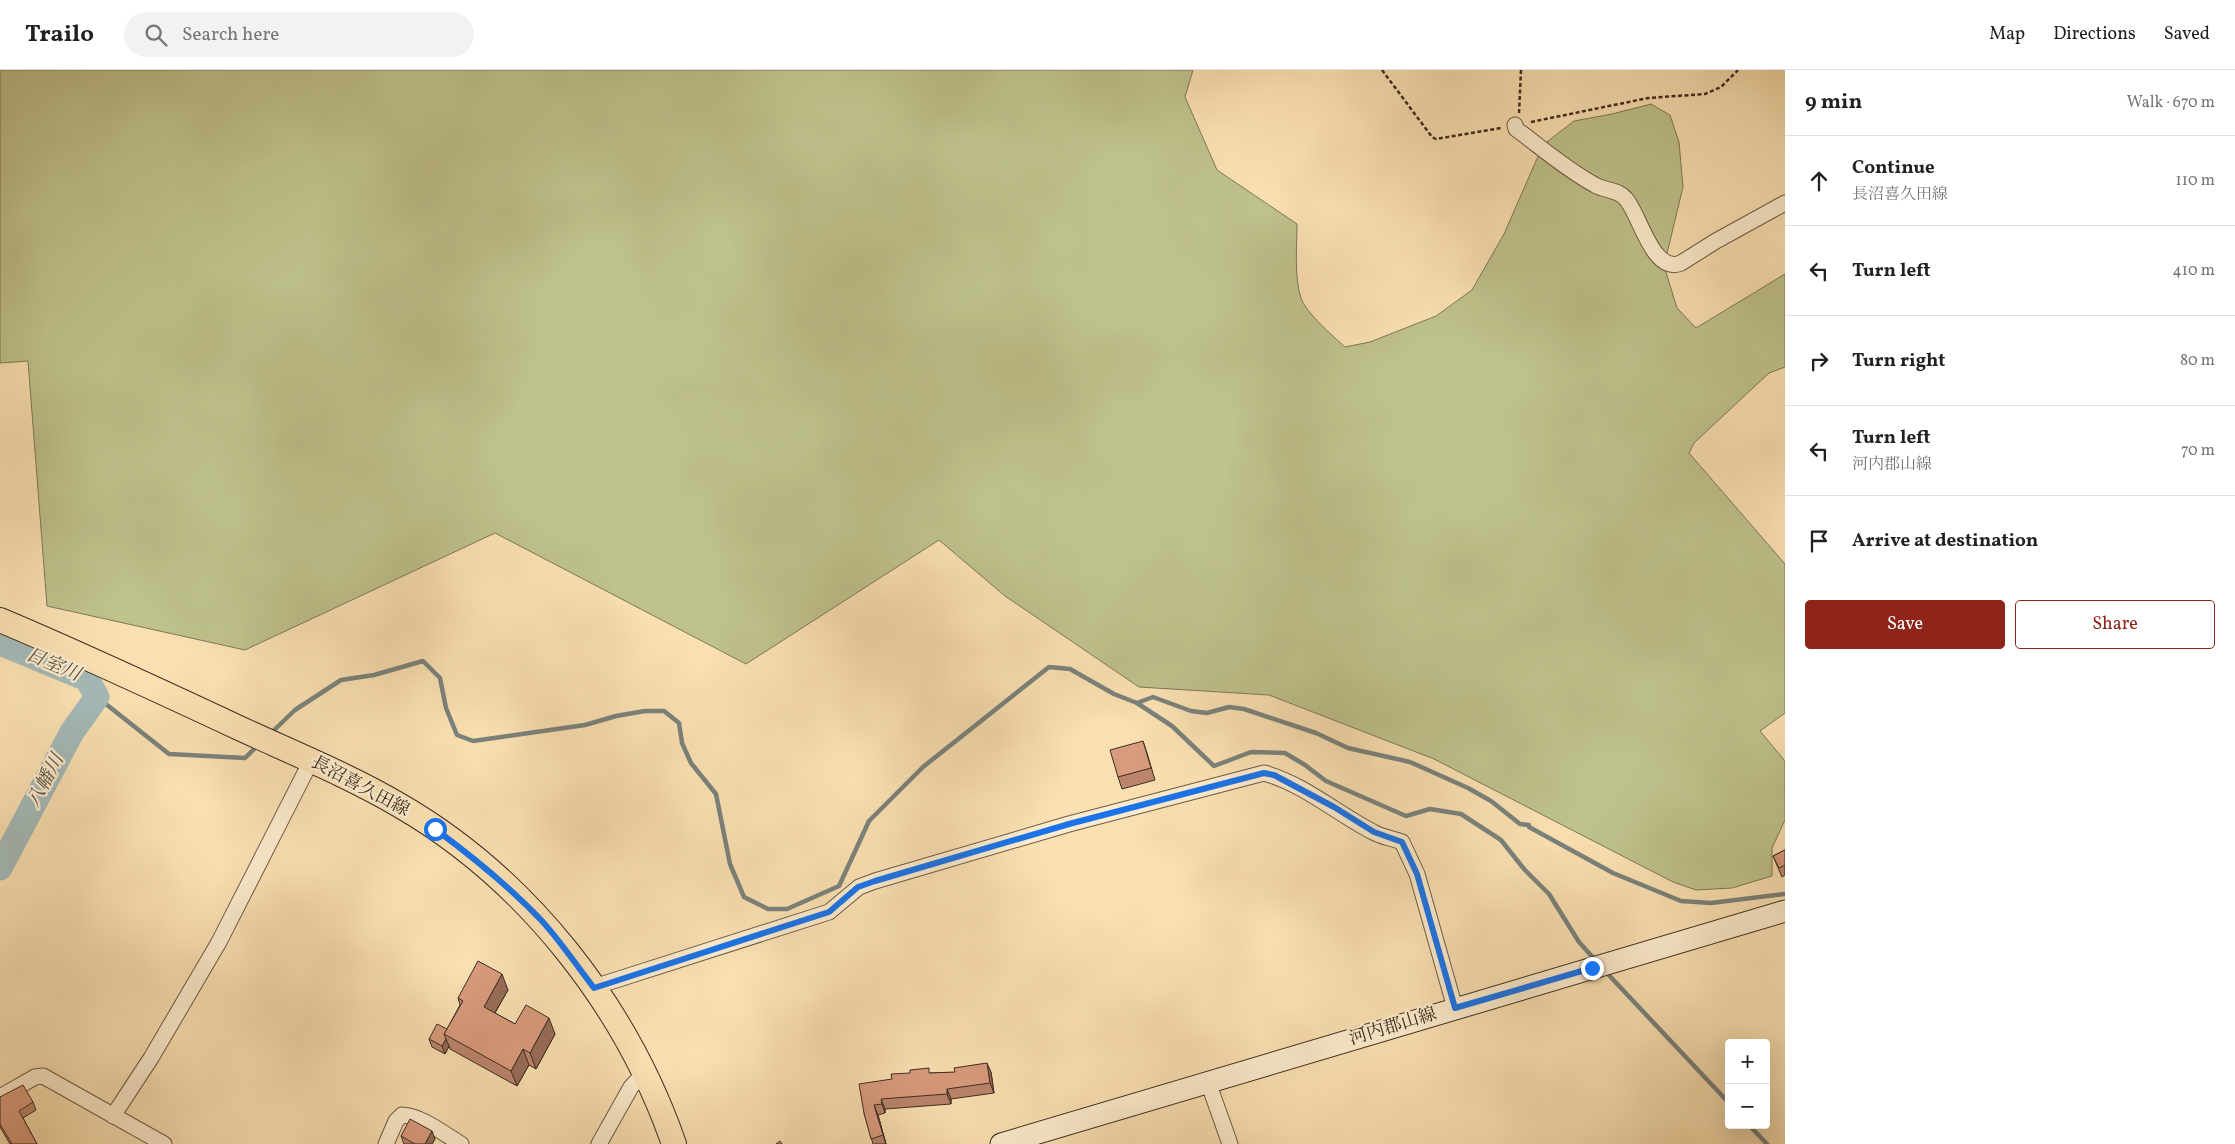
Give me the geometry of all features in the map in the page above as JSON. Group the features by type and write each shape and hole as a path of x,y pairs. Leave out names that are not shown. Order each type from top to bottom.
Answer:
{"main road":[{"name":"長沼喜久田線","path":"0,620 82,654 311,761 401,806 488,869 543,923 594,988 614,1019 643,1074 674,1144"},
{"name":"河内郡山線","path":"1001,1144 1785,911"}],"street":[{"path":"1517,125 1523,134 1597,186 1622,194 1632,207 1657,256 1666,263 1677,265 1682,263 1716,241 1785,203"},
{"path":"114,1116 151,1058 219,942 311,761"},
{"path":"594,988 829,912 858,887 875,881 1069,824 1264,773 1274,775 1334,807 1374,832 1402,842 1417,874 1455,1008"},
{"path":"599,1144 631,1087 643,1074"},
{"path":"0,1098 35,1077 43,1076 114,1116 144,1138 164,1144"},
{"path":"1208,1082 1230,1144"},
{"path":"386,1144 396,1121 402,1115 405,1115 417,1119 461,1144"}],"path":[{"path":"1382,70 1428,135 1436,139 1517,125 1648,98 1705,94 1721,87 1738,70"},
{"path":"1517,125 1521,70"}],"green space":[{"path":"0,70 1193,70 1185,97 1217,170 1297,224 1297,272 1301,298 1314,317 1345,347 1370,342 1436,316 1472,290 1504,234 1543,145 1574,121 1651,104 1670,115 1679,142 1683,187 1664,266 1677,308 1696,328 1785,274 1785,367 1769,373 1694,443 1689,453 1785,564 1785,713 1760,731 1785,761 1785,820 1772,848 1772,876 1732,888 1696,890 1673,882 1434,759 1269,695 1139,687 1005,596 939,540 746,664 495,533 245,650 47,606 28,361 0,363"}],"building":[{"path":"1143,741 1151,768 1118,777 1110,750"},
{"path":"1785,850 1785,865 1779,868 1773,856"},
{"path":"478,961 502,974 484,1007 515,1024 526,1005 549,1018 530,1053 523,1049 511,1071 444,1034 463,1001 458,998"},
{"path":"437,1024 447,1029 444,1034 446,1039 442,1046 429,1039"},
{"path":"987,1063 990,1083 947,1089 947,1094 881,1099 882,1104 874,1105 883,1135 871,1139 859,1084 892,1079 891,1074 910,1073 910,1070 929,1068 929,1073 955,1072 954,1068"},
{"path":"23,1085 33,1102 19,1111 37,1144 12,1144 0,1124 0,1097"},
{"path":"410,1119 432,1131 425,1144 415,1144 401,1136"}],"waterway":[{"name":"八幡川","path":"0,643 87,679 97,697 72,732 0,868"},
{"path":"270,734 295,710 341,680 374,675 423,661 440,678 446,708 457,735 473,741 585,725 616,716 645,711 664,711 679,723 682,743 691,763 716,794 730,864 744,897 768,909 787,909 839,886 869,821 923,767 1049,667 1070,669 1114,694 1137,703 1172,726 1214,766 1251,752 1285,753 1326,781 1406,816 1430,809 1461,814 1501,840 1524,869 1549,894 1579,942 1597,962"},
{"path":"97,697 169,754 245,758 259,744"},
{"path":"1137,703 1153,697 1191,711 1207,713 1229,707 1244,709 1316,733 1348,748 1410,762 1468,788 1491,801 1520,824 1529,825 1529,827 1613,873 1681,901 1711,903 1785,894"},
{"path":"1605,971 1725,1099"},
{"path":"1753,1129 1767,1144"}],"route":[{"path":"435,829 488,869 517,896 543,923 594,988 829,912 858,887 875,881 1069,824 1264,773 1274,775 1288,782 1334,807 1374,832 1402,842 1417,874 1455,1008 1592,968"}],"water label":[{"name":"日室川","path":"53,665"}]}
